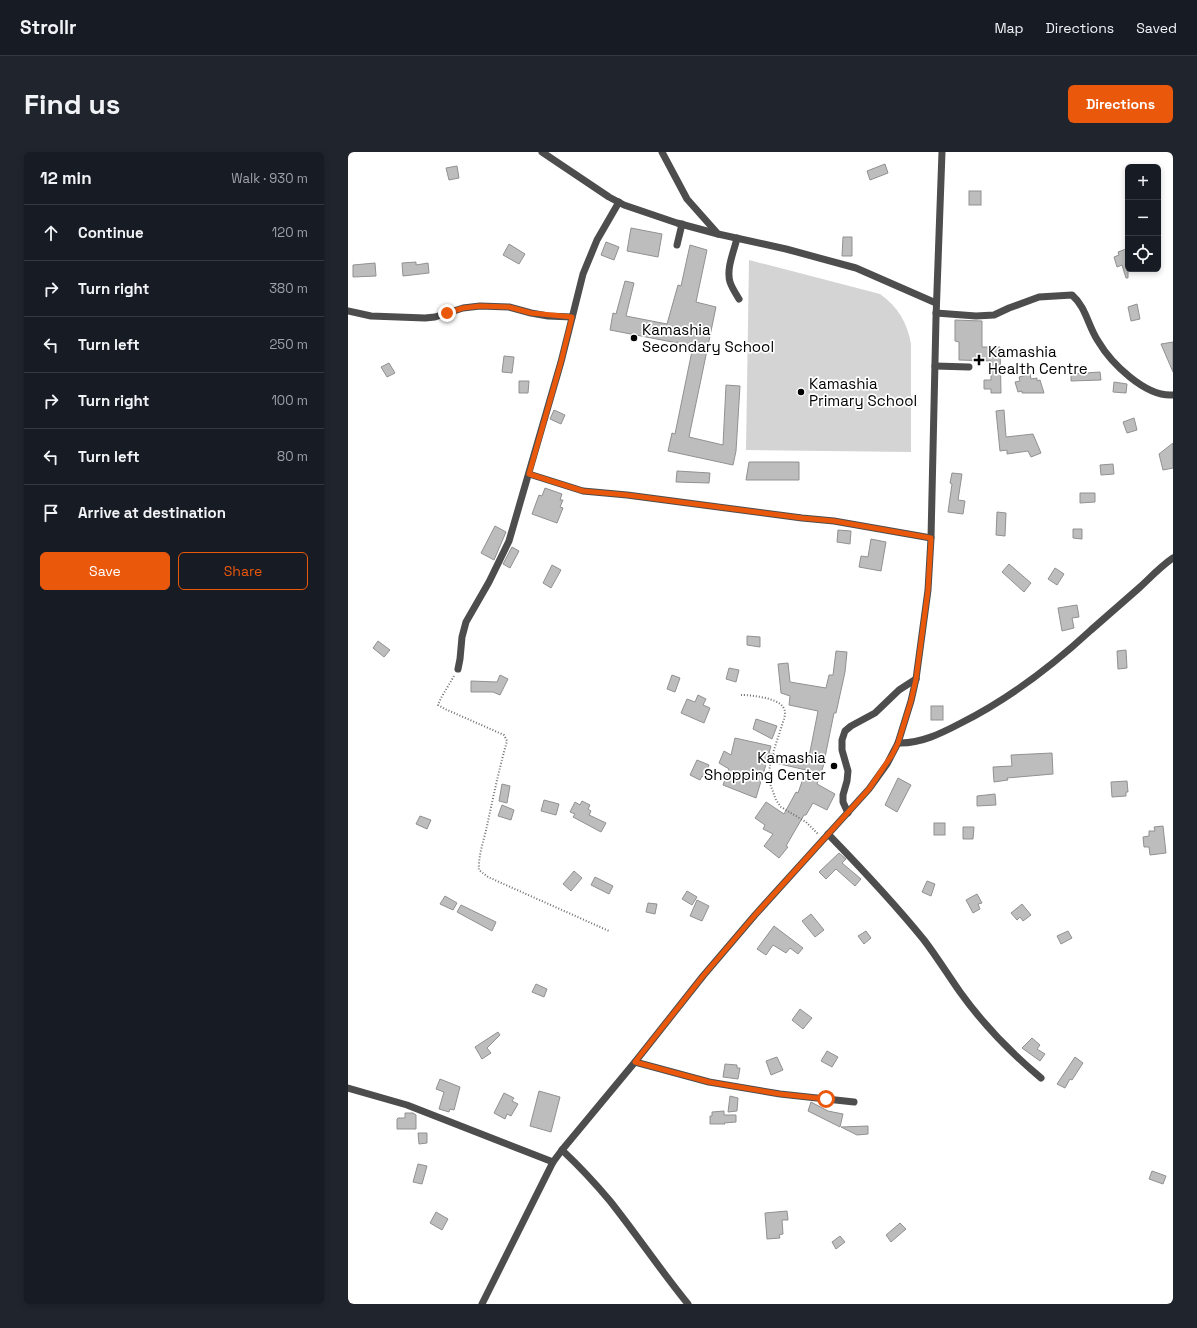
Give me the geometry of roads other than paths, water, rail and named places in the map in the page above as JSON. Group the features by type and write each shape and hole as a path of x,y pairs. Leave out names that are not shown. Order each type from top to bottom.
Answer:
{"street":[{"path":"542,152 609,197 642,211 718,234 786,248 856,268 936,303"},
{"path":"662,152 687,199 718,234"},
{"path":"482,1304 553,1162 703,976 869,789 887,764 898,743 916,679 928,590 931,538 936,303 942,152"},
{"path":"458,669 462,637 466,622 489,582 509,541 561,362 583,274 597,240 619,202"},
{"path":"677,245 682,224"},
{"path":"738,238 730,266 729,276 739,299"},
{"path":"936,313 976,316 994,315 1039,297 1072,295 1079,301 1097,339 1108,356 1127,374 1141,384 1155,392 1173,395"},
{"path":"348,311 371,316 425,318 435,317 463,308 480,306 509,307 531,313 572,317"},
{"path":"935,366 969,367"},
{"path":"529,474 583,491 627,495 834,521 931,538"},
{"path":"898,743 912,742 930,737 951,728 978,715 1009,695 1062,656 1154,573 1173,558"},
{"path":"848,813 843,802 843,794 848,771 842,750 842,740 845,731 851,726 875,713 903,688 916,679"},
{"path":"826,837 858,864 925,942 961,994 1014,1055 1041,1078"},
{"path":"635,1062 709,1082 780,1094 854,1102"},
{"path":"348,1088 407,1105 553,1162"},
{"path":"562,1150 599,1188 688,1304"}],"place":[{"name":"Kamashia Secondary School","path":"634,338"},
{"name":"Kamashia Health Centre","path":"979,360"},
{"name":"Kamashia Primary School","path":"801,392"},
{"name":"Kamashia Shopping Center","path":"834,766"}]}
